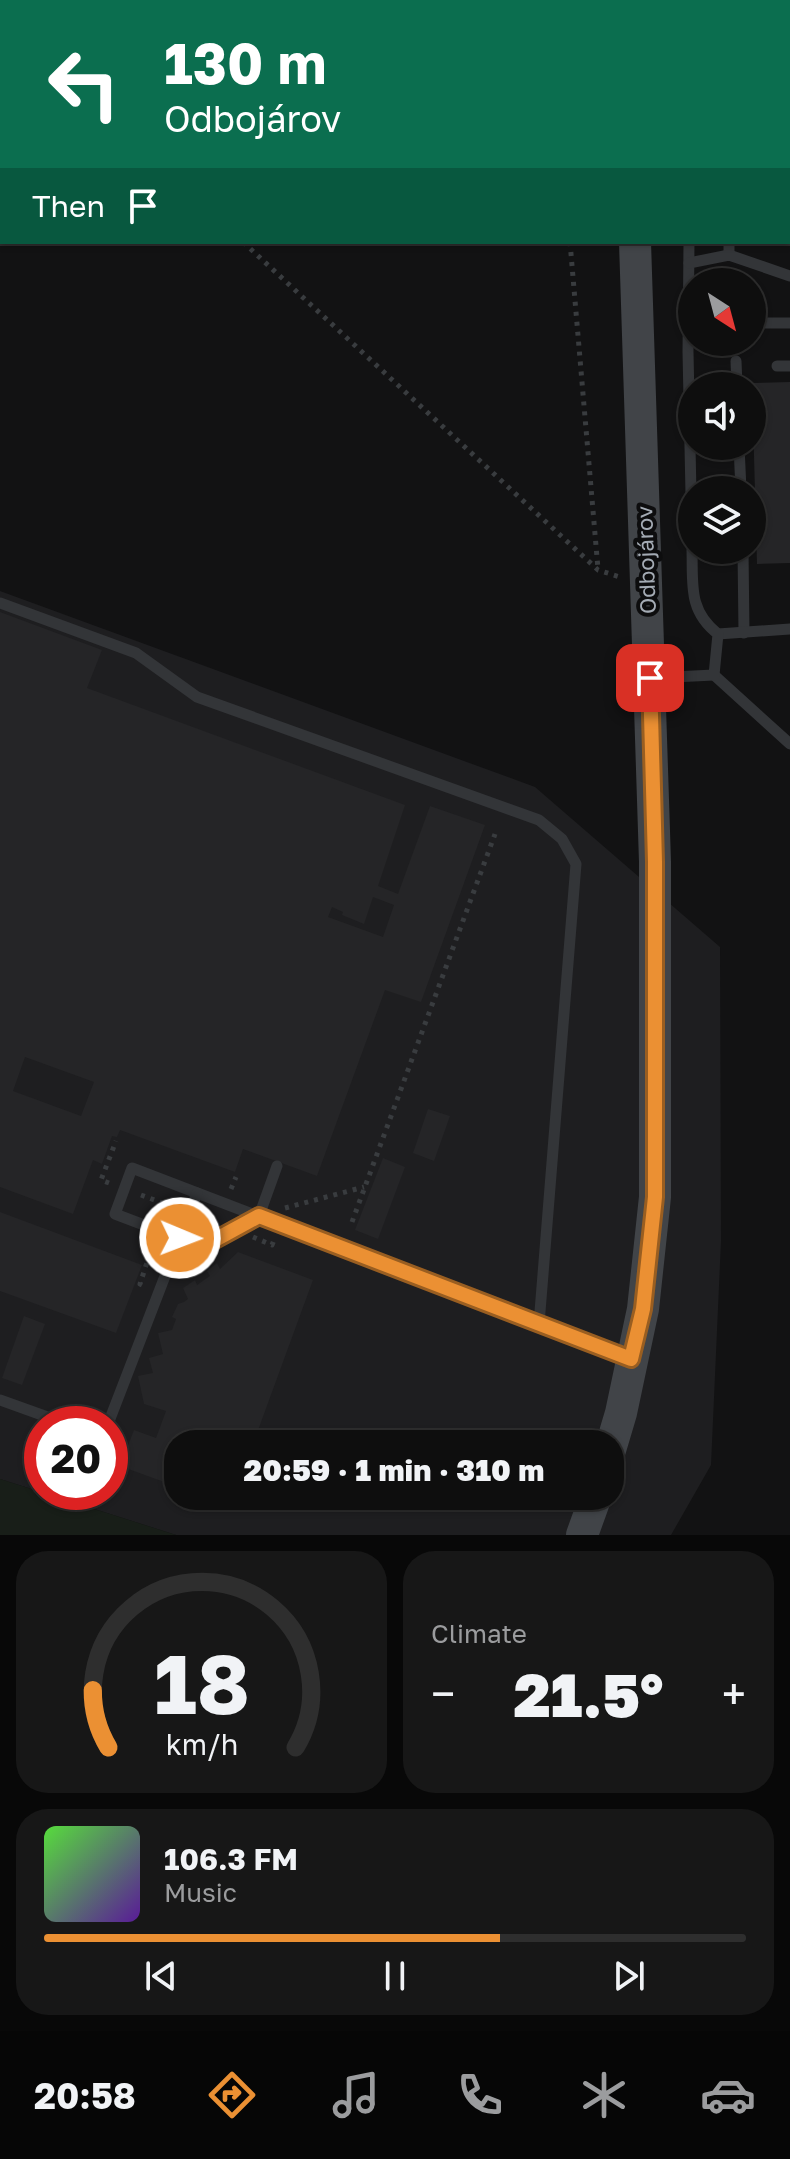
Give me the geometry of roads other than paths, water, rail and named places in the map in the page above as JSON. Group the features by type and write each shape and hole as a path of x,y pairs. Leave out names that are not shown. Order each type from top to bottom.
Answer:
{"main road":[{"name":"Odbojárov","path":"616,1430 643,1309 655,1197 655,862 635,244"},
{"path":"582,1535 591,1510"}],"lane":[{"path":"689,244 689,268"},
{"path":"689,263 729,248 790,276"},
{"path":"766,323 790,323"},
{"path":"690,356 691,476"},
{"path":"736,361 736,372"},
{"path":"777,366 790,366"},
{"path":"693,564 695,604 708,627 718,634 790,629"},
{"path":"743,564 744,633"},
{"path":"0,603 136,653 197,697 539,820 562,839 576,864 539,1324"},
{"path":"714,675 718,634"},
{"path":"650,678 714,675 790,744"},
{"path":"277,1166 259,1216 202,1247 115,1214 132,1168 259,1216 631,1359"},
{"path":"115,1406 197,1193"},
{"path":"0,1400 24,1409"}]}
